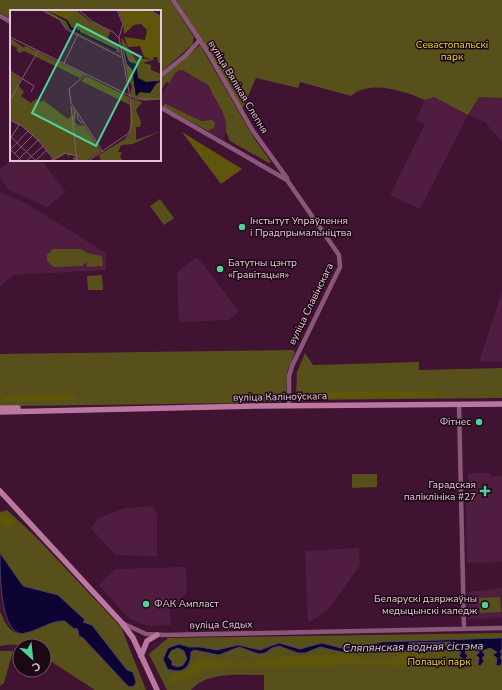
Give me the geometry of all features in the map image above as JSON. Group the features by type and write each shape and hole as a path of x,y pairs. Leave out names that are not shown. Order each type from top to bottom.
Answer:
{"main road":[{"name":"вуліца Каліноўскага","path":"0,412 288,406 502,404"},
{"name":"вуліца Каліноўскага","path":"0,408 59,410"},
{"name":"вуліца Сядых","path":"0,491 122,623"},
{"path":"122,623 131,634 157,690"},
{"path":"141,656 147,641 157,635"}],"street":[{"name":"вуліца Вялікая Слепня","path":"173,0 200,40 253,131 275,164 290,183"},
{"path":"0,16 10,21"},
{"path":"161,75 185,56 200,40"},
{"name":"вуліца Славінскага","path":"161,108 271,170 290,183 336,249 341,263 292,366 289,376 288,406"},
{"path":"271,170 275,164"},
{"path":"459,405 464,629"},
{"name":"вуліца Сядых","path":"122,623 141,632 157,635 502,628"}],"shaded area":[{"path":"181,70 204,82 213,93 226,120 227,126 224,138 226,141 208,131 215,127 212,120 201,121 165,103 163,104 164,107 161,105 161,96 174,73"},
{"path":"434,97 468,115 420,209 390,195 425,124 416,120 425,100"},
{"path":"479,97 502,98 502,142 485,122 468,115"},
{"path":"11,161 42,161 66,192 47,207 9,190 0,178 0,169"},
{"path":"0,192 27,204 106,253 106,270 14,275 0,286"},
{"path":"197,257 239,311 229,320 179,322 177,272"},
{"path":"502,292 502,362 479,362"},
{"path":"468,473 490,473 491,476 502,476 502,562 467,563 466,503 470,502"},
{"path":"152,506 157,513 157,556 115,555 91,528 99,518 125,508"},
{"path":"359,548 360,565 329,609 311,621 308,621 305,551"},
{"path":"186,567 187,592 170,609 171,625 152,626 130,619 99,585 115,569"},
{"name":"Беларускі дзяржаўны медыцынскі каледж","path":"502,588 502,618 468,619 468,592"}],"green space":[{"path":"0,0 170,0 194,37 192,45 161,72 161,10 10,10 10,18 0,13"},
{"name":"Севастопальскі парк","path":"176,0 502,0 502,98 479,97 468,115 434,97 425,100 408,93 387,88 367,88 351,96 300,82 298,88 256,78 242,110 208,50"},
{"path":"200,45 254,138 271,162 269,163 230,141 226,132 226,123 223,113 208,85 180,70 175,73 169,83 166,82 161,91 161,78"},
{"path":"164,103 201,121 212,120 215,123 214,128 208,131 164,107"},
{"path":"182,132 242,169 221,184"},
{"path":"160,199 174,218 164,225 150,206"},
{"path":"53,249 81,249 87,253 102,256 103,266 87,267 87,262 82,266 54,267 47,261 47,255"},
{"path":"102,275 103,290 88,290 87,276"},
{"path":"292,350 295,352 287,372 286,399 281,402 248,401 241,403 0,405 0,354"},
{"path":"305,353 313,365 419,362 419,370 502,368 502,398 298,400 296,398 297,372"},
{"path":"307,391 435,391 438,397 307,398"},
{"path":"30,394 71,394 77,400 3,402 4,397"},
{"path":"352,474 377,474 377,487 352,488"},
{"path":"7,510 35,536 121,627 146,690 95,690 52,662 52,638 12,638 12,645 0,646 0,611 7,625 13,632 21,634 55,622 65,621 74,629 76,628 83,638 128,686 132,687 136,683 133,673 127,670 90,624 85,624 83,622 85,620 58,595 26,587 18,581 0,553 0,512"},
{"path":"7,513 14,519 15,524 7,528 0,523 0,515"},
{"path":"500,597 501,612 480,613 479,598"},
{"name":"Полацкі парк","path":"502,633 502,690 264,690 264,675 225,675 206,680 191,690 167,690 149,654 168,638"},
{"path":"0,651 12,651 4,683 0,686"},
{"path":"441,651 444,652 445,658 442,666 434,664 418,666 359,664 312,667 229,666 201,671 178,682 172,682 169,679 173,675 187,670 200,658 205,660 213,659 219,663 227,658 230,659 233,664 242,662 251,664 258,658 337,654 353,655 364,660 378,658 389,661 395,654 403,654 423,655 432,661 436,660 438,653"}],"water":[{"path":"0,553 23,586 58,595 85,620 83,622 92,625 127,670 133,672 136,682 135,685 131,687 128,686 83,638 79,636 78,630 76,628 74,629 65,621 55,622 31,632 17,632 11,626 6,616 3,604 0,575"},
{"name":"Сляпянская водная сістэма","path":"502,638 502,649 500,652 502,653 500,658 502,660 501,665 496,665 497,658 493,655 497,652 490,648 482,651 485,655 482,658 484,661 480,666 478,665 479,658 476,655 479,651 473,649 466,651 465,653 468,656 465,659 467,661 464,664 466,666 463,668 461,666 463,664 460,661 463,659 459,656 461,652 455,650 342,652 320,647 305,653 298,653 279,646 272,648 265,653 259,654 239,647 219,655 194,650 191,652 188,665 181,671 168,670 163,659 168,648 179,644 189,647 217,650 238,645 260,650 279,643 300,649 322,643 341,648 362,648 381,642","holes":["450,642 452,644 450,646 407,646 409,643","178,648 184,651 187,659 183,665 178,667 172,665 172,661 168,657 171,651"]}],"place":[{"name":"Інстытут Упраўлення і Прадпрымальніцтва","path":"242,227"},
{"name":"Батутны цэнтр «Гравітацыя»","path":"220,269"},
{"name":"Фітнес","path":"479,422"},
{"name":"Гарадская паліклініка #27","path":"485,491"},
{"name":"ФАК Ампласт","path":"146,604"},
{"name":"Беларускі дзяржаўны медыцынскі каледж","path":"485,605"}]}
